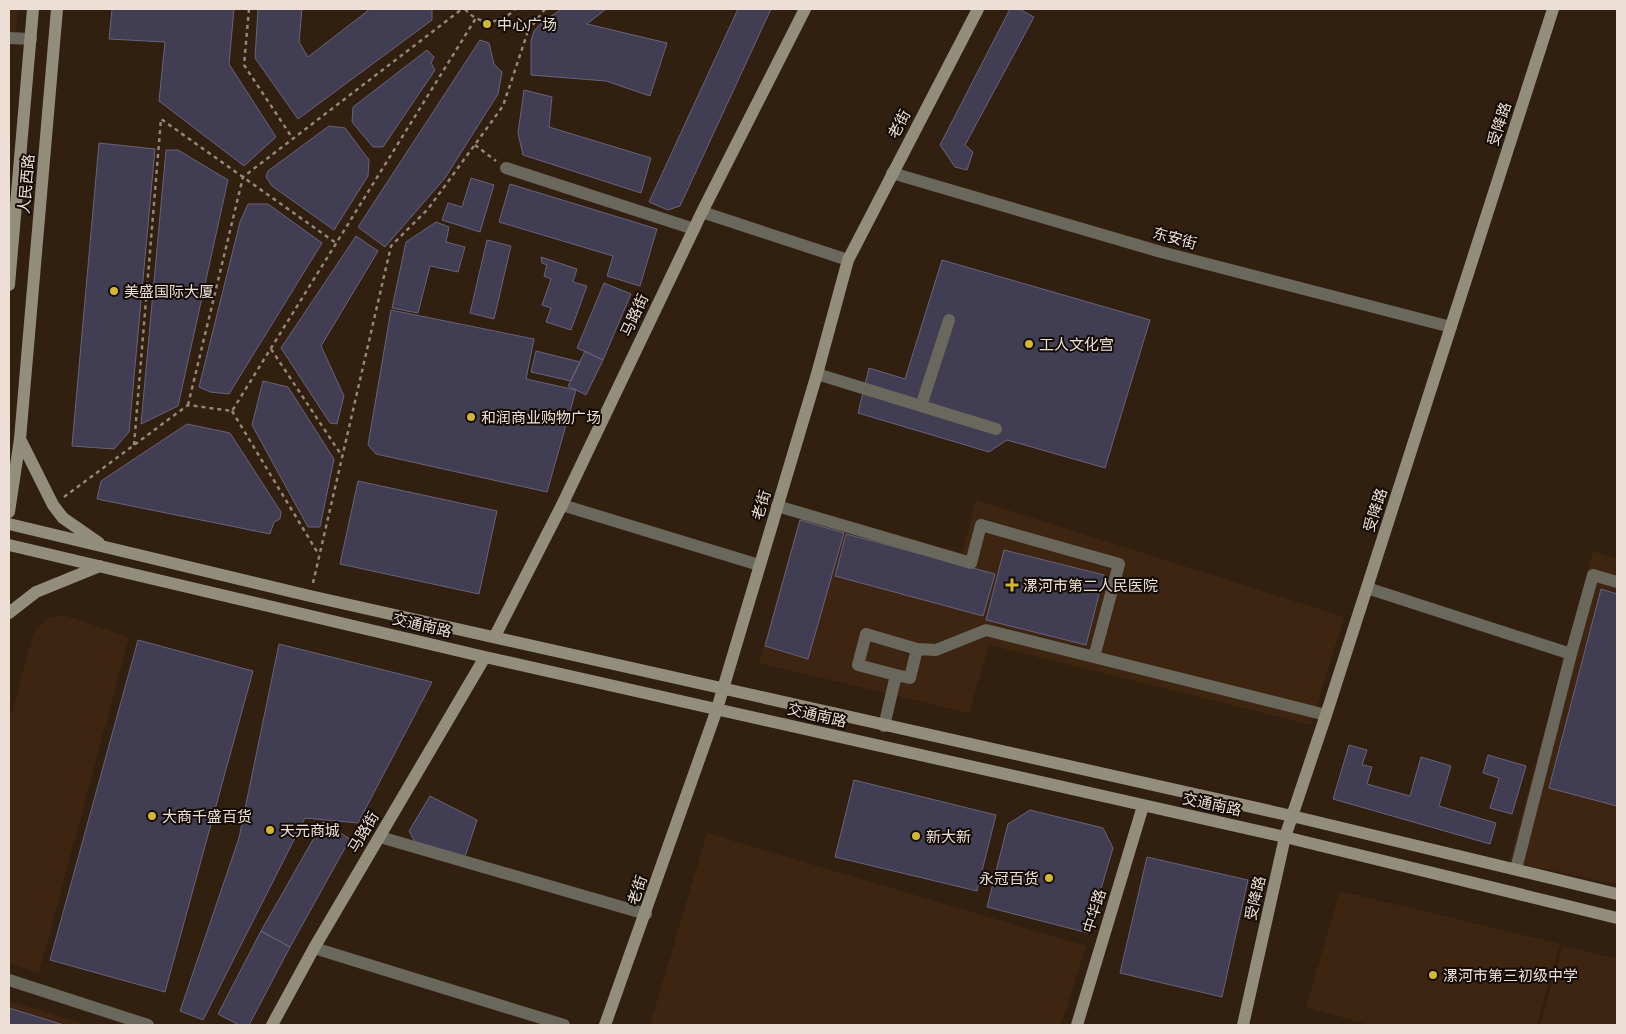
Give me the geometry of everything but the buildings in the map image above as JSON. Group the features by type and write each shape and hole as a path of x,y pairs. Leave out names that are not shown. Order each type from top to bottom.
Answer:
{"main road":[{"name":"人民西路","path":"9,285 33,9"},
{"name":"人民西路","path":"9,512 20,439 57,9"},
{"name":"马路街","path":"495,636 562,505 702,212 805,9"},
{"name":"老街","path":"605,1025 646,914 717,709 817,374 848,260 978,9"},
{"name":"受降路","path":"1243,1025 1285,837 1553,9"},
{"path":"20,439 53,505 63,518 105,547"},
{"name":"交通南路","path":"9,524 310,596 1292,816 1617,894"},
{"name":"交通南路","path":"9,545 485,657 1285,837 1617,918"},
{"path":"9,613 36,592 100,566"},
{"name":"马路街","path":"272,1025 314,948 485,657"},
{"name":"中华路","path":"1077,1025 1142,806"}],"street":[{"path":"9,38 31,40"},
{"path":"506,168 694,229"},
{"name":"东安街","path":"892,173 1161,252 1451,327"},
{"path":"702,212 848,260"},
{"path":"921,406 949,320"},
{"path":"817,374 996,429"},
{"path":"562,505 760,565"},
{"path":"778,506 971,563 981,525 1119,564 1094,657"},
{"path":"1516,869 1593,575 1617,582"},
{"path":"1367,588 1571,654"},
{"path":"917,649 910,678 858,665 866,634 917,649 936,650 986,630 1326,715"},
{"path":"884,726 896,674"},
{"path":"380,836 646,914"},
{"path":"314,948 564,1025"},
{"path":"9,980 148,1025"}],"path":[{"path":"249,9 244,64 293,139"},
{"path":"53,505 188,405 243,177 463,9 484,21 501,20 528,31"},
{"path":"501,20 514,9"},
{"path":"310,596 391,246 428,209 503,106 528,31 545,9"},
{"path":"232,411 476,18"},
{"path":"134,445 161,119 336,244"},
{"path":"475,145 506,168"},
{"path":"271,349 342,456"},
{"path":"188,405 232,411"},
{"path":"232,411 319,555"}],"shaded area":[{"path":"9,9 18,9 16,33 9,32"},
{"name":"漯河市第二人民医院","path":"976,500 1344,617 1311,725 989,645 969,713 759,663 802,507 962,553"},
{"path":"1593,551 1617,559 1617,884 1509,862"},
{"path":"67,616 129,637 39,973 9,963 9,723 34,631 48,617"},
{"path":"707,833 1086,946 1061,1025 650,1025"},
{"name":"漯河市第三初级中学","path":"1340,891 1560,944 1537,1025 1369,1025 1306,1007"},
{"path":"1563,946 1617,959 1617,1025 1540,1025"},
{"path":"9,1001 88,1025 9,1025"}],"place":[{"name":"中心广场","path":"487,24"},
{"name":"美盛国际大厦","path":"114,291"},
{"name":"工人文化宫","path":"1029,344"},
{"name":"和润商业购物广场","path":"471,417"},
{"name":"漯河市第二人民医院","path":"1012,585"},
{"name":"大商千盛百货","path":"152,816"},
{"name":"天元商城","path":"270,830"},
{"name":"新大新","path":"916,836"},
{"name":"永冠百货","path":"1049,878"},
{"name":"漯河市第三初级中学","path":"1433,975"}]}
